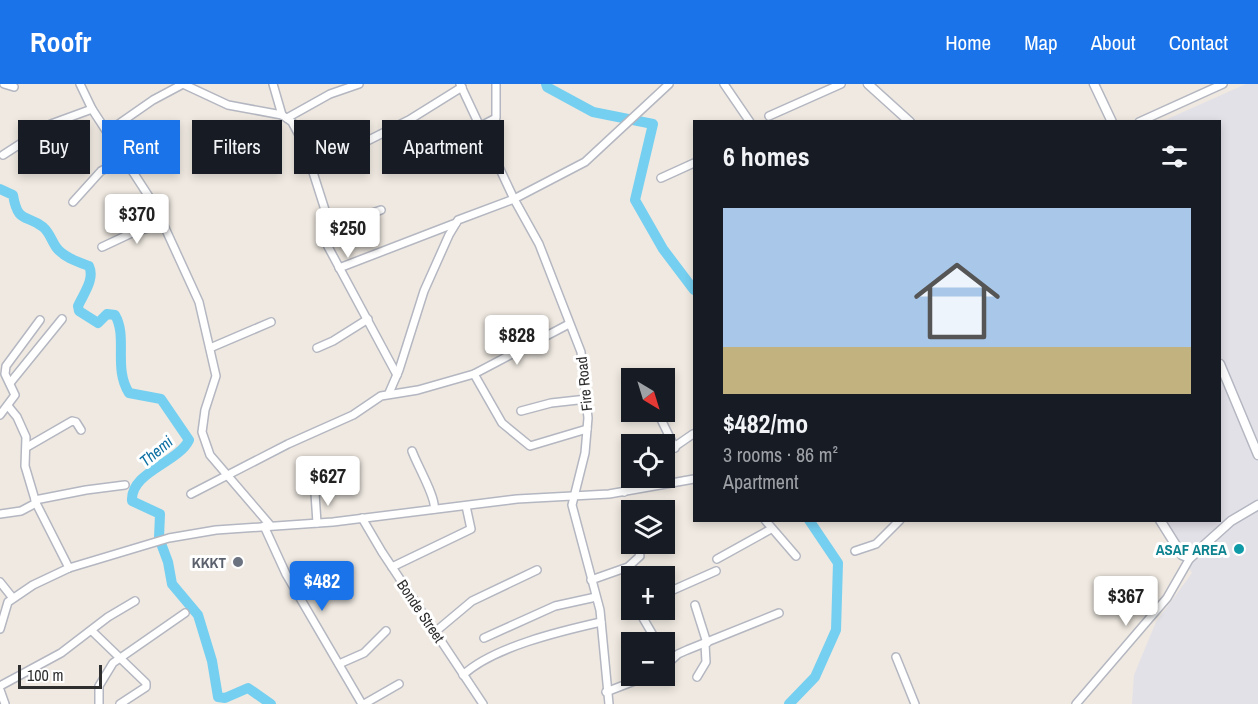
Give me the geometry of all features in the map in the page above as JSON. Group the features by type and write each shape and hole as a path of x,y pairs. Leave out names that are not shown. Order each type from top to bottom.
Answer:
{"street":[{"path":"4,84 15,87"},
{"path":"80,84 102,124"},
{"path":"124,120 153,100 183,84 228,105 285,117 330,94 359,84"},
{"path":"273,84 285,117 298,131 304,144 326,213 338,228"},
{"path":"492,120 496,118 496,84"},
{"path":"339,268 456,223 466,215 514,199 585,162 669,84"},
{"path":"724,84 749,120"},
{"path":"770,116 841,84"},
{"path":"868,84 904,119"},
{"path":"1094,84 1111,120"},
{"path":"1143,120 1223,84"},
{"path":"370,140 409,120 461,86"},
{"name":"Fire Road","path":"461,86 479,120"},
{"path":"3,155 51,124 92,109"},
{"path":"661,178 693,163"},
{"path":"73,202 102,170"},
{"path":"132,174 163,224 199,302 216,376 205,410 202,432 210,455 267,526 286,574 363,704 399,684"},
{"name":"Fire Road","path":"503,174 539,244 582,359 587,399 587,429 582,465 573,496 574,521 602,622 606,692 609,704"},
{"path":"381,210 338,228 325,241 397,375"},
{"path":"389,393 424,291 456,223"},
{"path":"102,247 134,232 163,224"},
{"path":"10,383 62,319"},
{"path":"317,348 333,342 368,319"},
{"path":"0,415 15,395 5,374 6,366 40,320"},
{"path":"210,348 271,322"},
{"path":"191,494 228,477 288,444 353,415 381,396 418,390 474,374 569,324"},
{"path":"1221,366 1258,455"},
{"path":"474,374 502,423 530,446 587,429"},
{"path":"521,411 551,403 587,399"},
{"path":"8,406 22,426 27,447 25,466 36,502 69,568"},
{"path":"27,447 72,421 76,422 81,430"},
{"path":"675,448 693,435"},
{"path":"412,452 422,478 435,499 434,509"},
{"path":"0,629 8,602 12,597 69,568 169,538 216,530 317,523 524,499 624,492 693,478"},
{"path":"0,514 21,511 36,502 86,490 125,485"},
{"path":"624,492 626,488"},
{"path":"315,493 317,523"},
{"path":"1076,704 1167,598 1190,558 1232,521 1258,505"},
{"path":"392,567 471,529 466,506"},
{"name":"Bonde Street","path":"362,518 483,704"},
{"path":"766,522 796,556"},
{"path":"855,551 881,540 898,522"},
{"path":"1161,522 1182,555 1190,558"},
{"path":"717,559 771,529"},
{"path":"591,580 634,564 640,554"},
{"path":"435,632 472,601 537,570"},
{"path":"675,589 716,572"},
{"path":"0,582 12,597"},
{"path":"484,638 555,606 596,597"},
{"path":"5,704 0,688 54,657 92,631 113,613 135,601"},
{"path":"695,605 706,644 706,662 697,677"},
{"path":"99,704 99,686 120,656 185,613"},
{"path":"675,657 779,613"},
{"path":"463,675 486,657 556,633 602,622"},
{"path":"92,631 120,656 146,685 120,704"},
{"path":"339,664 364,653 386,631"},
{"path":"896,657 915,704"},
{"path":"606,692 622,686"}],"shaded area":[{"path":"1246,84 1258,84 1258,704 1132,704 1134,675 1156,622 1192,573 1161,522 1221,522 1221,120 1165,120"}],"waterway":[{"path":"546,84 547,87 593,112 628,119"},
{"path":"633,120 653,124 635,200 663,249 693,289"},
{"name":"Themi","path":"0,189 13,195 20,214 43,227 59,251 89,266 90,281 78,306 79,311 98,323 107,314 115,315 119,324 122,373 129,393 161,399 189,440 175,455 139,482 133,491 132,501 160,514 159,538 168,562 172,584 198,615 212,661 218,697 225,698 248,688 271,704"},
{"path":"789,704 815,677 836,630 838,563 810,522"}],"place":[{"name":"ASAF AREA","path":"1239,549"},
{"name":"KKKT","path":"238,562"}]}
